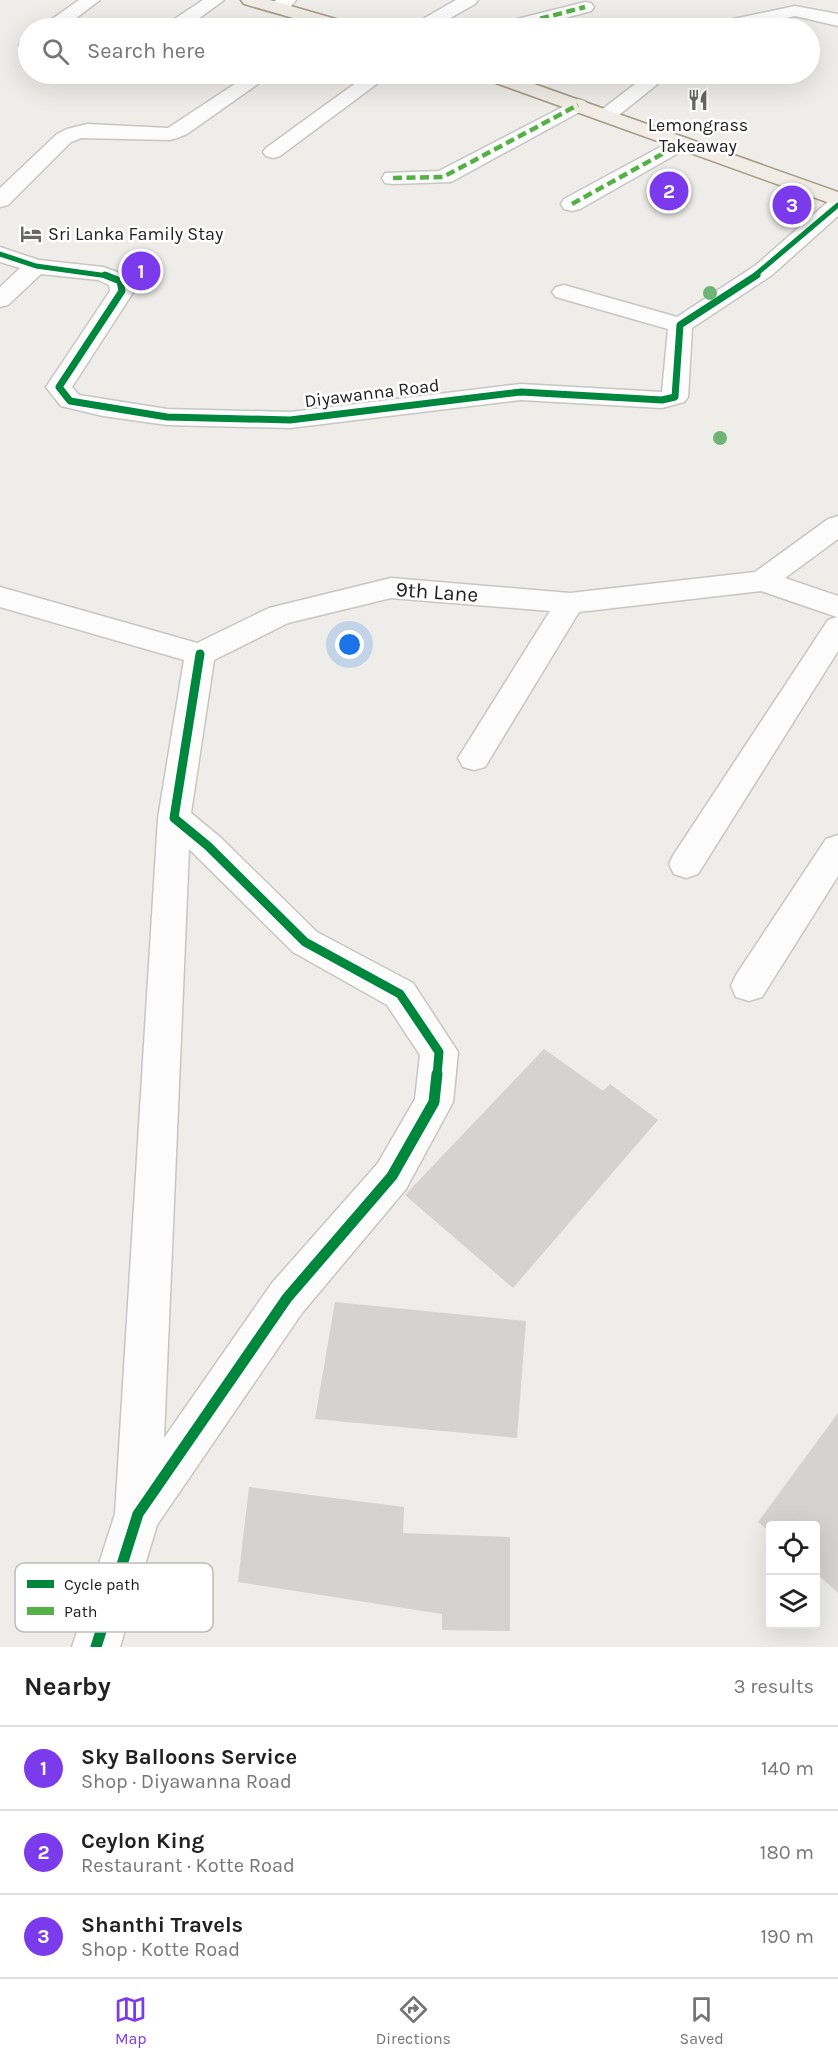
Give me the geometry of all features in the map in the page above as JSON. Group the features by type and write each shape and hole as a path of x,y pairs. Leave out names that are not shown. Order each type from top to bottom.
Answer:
{"main road":[{"path":"250,0 283,3 316,18"},
{"path":"518,84 838,200"}],"street":[{"path":"66,18 91,0"},
{"path":"189,18 215,0"},
{"path":"438,18 469,0"},
{"path":"543,18 585,7"},
{"path":"763,18 795,11 838,20"},
{"path":"0,200 64,138 74,133 87,130 170,134 247,84"},
{"path":"273,152 366,84"},
{"path":"607,115 647,84"},
{"path":"393,178 443,177 578,105"},
{"path":"572,204 682,143"},
{"path":"564,292 680,325 764,270 838,205"},
{"name":"Diyawanna Road","path":"0,254 36,266 103,274 120,280 122,291 59,387 70,401 167,417 290,420 521,392 662,400 675,397 680,325"},
{"path":"0,300 36,266"},
{"name":"9th Lane","path":"200,654 279,615 391,588 570,603 762,581 838,525"},
{"path":"762,581 838,607"},
{"path":"0,597 200,654 174,818 138,1514 123,1563"},
{"path":"474,758 570,603"},
{"path":"686,864 838,627"},
{"path":"138,1514 287,1298 392,1176 434,1102 439,1052 400,994 305,942 208,846 174,818"},
{"path":"749,986 838,848"},
{"path":"96,1647 101,1632"}],"building":[{"path":"544,1049 603,1091 610,1084 658,1120 513,1288 405,1195"},
{"path":"335,1302 526,1321 517,1438 315,1419"},
{"path":"838,1413 838,1593 820,1577 820,1521 766,1521 766,1529 758,1522"},
{"path":"249,1487 404,1507 403,1533 510,1537 510,1631 442,1630 442,1614 238,1582"}],"marked path":[{"path":"543,18 585,7"},
{"path":"393,178 443,177 578,105"},
{"path":"572,204 682,143"}],"cycle path":[{"path":"0,254 36,266 103,274 120,281 122,291 59,387 70,401 167,417 290,420 521,392 662,400 675,397 680,325 764,270 838,205"},
{"path":"123,1563 138,1514 287,1298 392,1176 434,1102 439,1052 400,994 305,942 208,846 174,818 200,654"},
{"path":"96,1647 101,1632"}],"place":[{"name":"Lemongrass Takeaway","path":"698,100"},
{"name":"Ceylon King","path":"669,191"},
{"name":"Shanthi Travels","path":"792,205"},
{"name":"Sri Lanka Family Stay","path":"31,234"},
{"name":"Sky Balloons Service","path":"141,271"}]}
